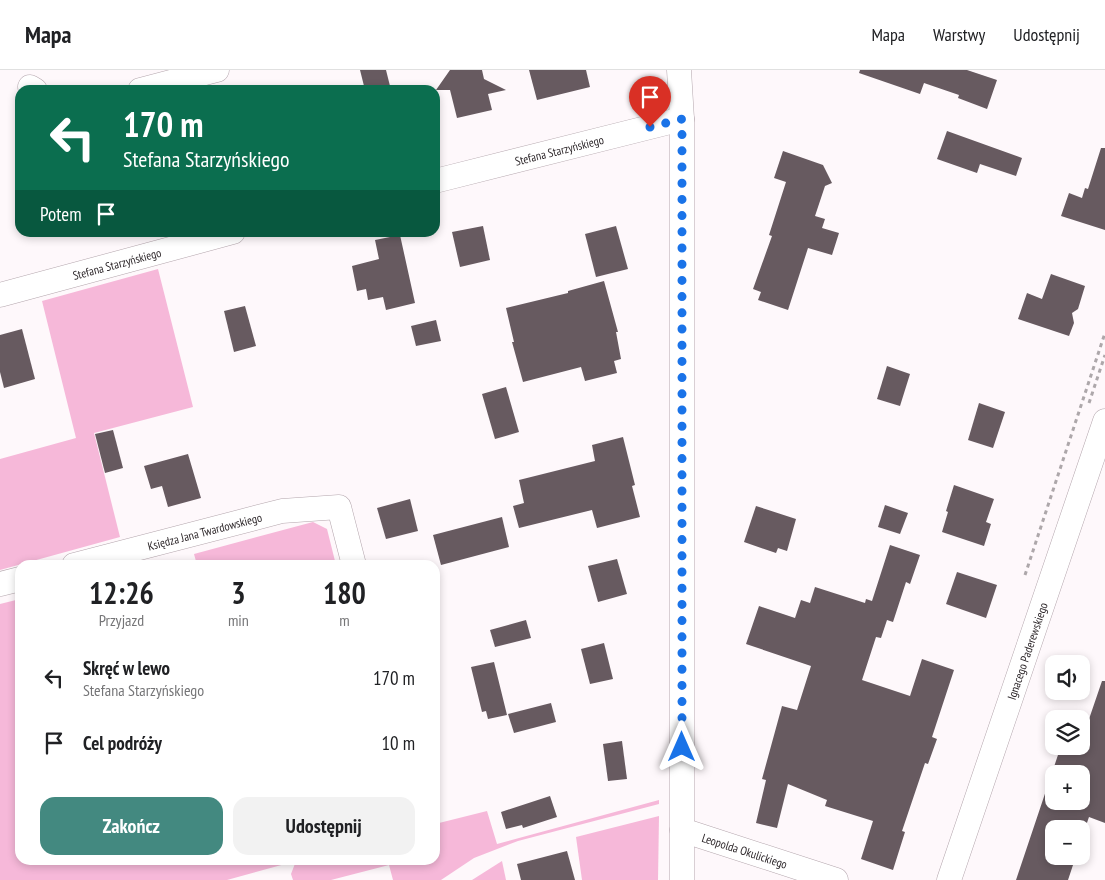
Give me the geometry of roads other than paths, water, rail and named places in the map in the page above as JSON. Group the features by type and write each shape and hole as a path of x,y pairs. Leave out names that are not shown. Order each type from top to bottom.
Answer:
{"street":[{"path":"159,85 216,70"},
{"path":"679,70 682,119 682,880"},
{"name":"Stefana Starzyńskiego","path":"440,180 682,119"},
{"name":"Stefana Starzyńskiego","path":"0,295 215,237"},
{"name":"Ignacego Paderewskiego","path":"949,880 1105,421"},
{"name":"Księdza Jana Twardowskiego","path":"93,560 282,511 338,506 353,560"},
{"path":"0,584 15,580"},
{"name":"Leopolda Okulickiego","path":"682,830 836,880"}]}
